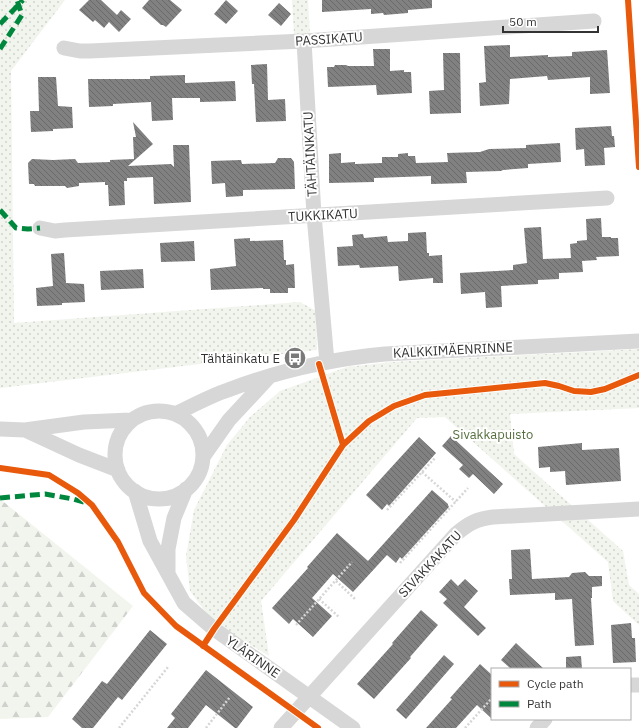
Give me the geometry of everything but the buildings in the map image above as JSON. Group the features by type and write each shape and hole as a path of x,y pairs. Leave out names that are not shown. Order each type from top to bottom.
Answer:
{"street":[{"name":"PASSIKATU","path":"64,48 90,51 304,41 594,21"},
{"name":"TÄHTÄINKATU","path":"304,41 314,215 327,362"},
{"name":"TUKKIKATU","path":"40,228 65,230 607,198"},
{"name":"KALKKIMÄENRINNE","path":"175,414 226,390 270,376 327,362 360,356 639,340"},
{"path":"202,457 229,420 270,376"},
{"path":"157,411 175,414 186,421 196,431 200,439 202,457 198,475 186,489 178,494 161,498 143,496 128,486 118,470 115,461 117,443 125,427 139,415 157,411"},
{"path":"0,429 25,430 84,422 132,420"},
{"path":"25,430 79,455 118,470"},
{"name":"YLÄRINNE","path":"168,572 168,549 174,518 186,489"},
{"name":"YLÄRINNE","path":"135,491 150,542 184,603 214,629 353,728"},
{"name":"SIVAKKAKATU","path":"281,728 456,534 468,524 482,518 493,517 639,509"},
{"path":"537,728 544,720"}],"path":[{"path":"388,510 435,458"},
{"path":"422,472 456,502"},
{"path":"400,563 468,488"},
{"path":"296,625 352,562"},
{"path":"336,581 356,599"},
{"path":"319,599 339,617"},
{"path":"119,728 168,667"},
{"path":"206,728 230,697"},
{"path":"465,728 491,699"}],"green space":[{"path":"0,0 65,0 11,71 14,323 300,302 316,311 317,350 0,388"},
{"path":"292,0 308,0 310,35 294,35"},
{"name":"Sivakkapuisto","path":"639,349 639,408 510,414 514,454 623,551 629,585 639,594 639,625 613,601 608,562 445,417 417,418 261,601 269,656 234,635 207,614 190,591 186,556 194,510 227,445 250,417 280,391 347,367 392,362"},
{"path":"0,499 133,606 48,717 0,719"}],"marked path":[{"path":"0,49 22,15 17,0"},
{"path":"0,24 23,0"},
{"path":"0,210 16,228 40,228"},
{"path":"0,498 45,494 87,503"}],"cycle path":[{"path":"628,0 639,167"},
{"path":"319,364 343,445"},
{"path":"203,646 294,520 343,445 369,421 394,406 425,395 545,383 574,391 591,392 605,389 639,375"},
{"path":"0,468 49,475 78,493 92,505 118,542 144,593 176,626 318,728"}],"place":[{"name":"Tähtäinkatu E","path":"295,358"}]}
